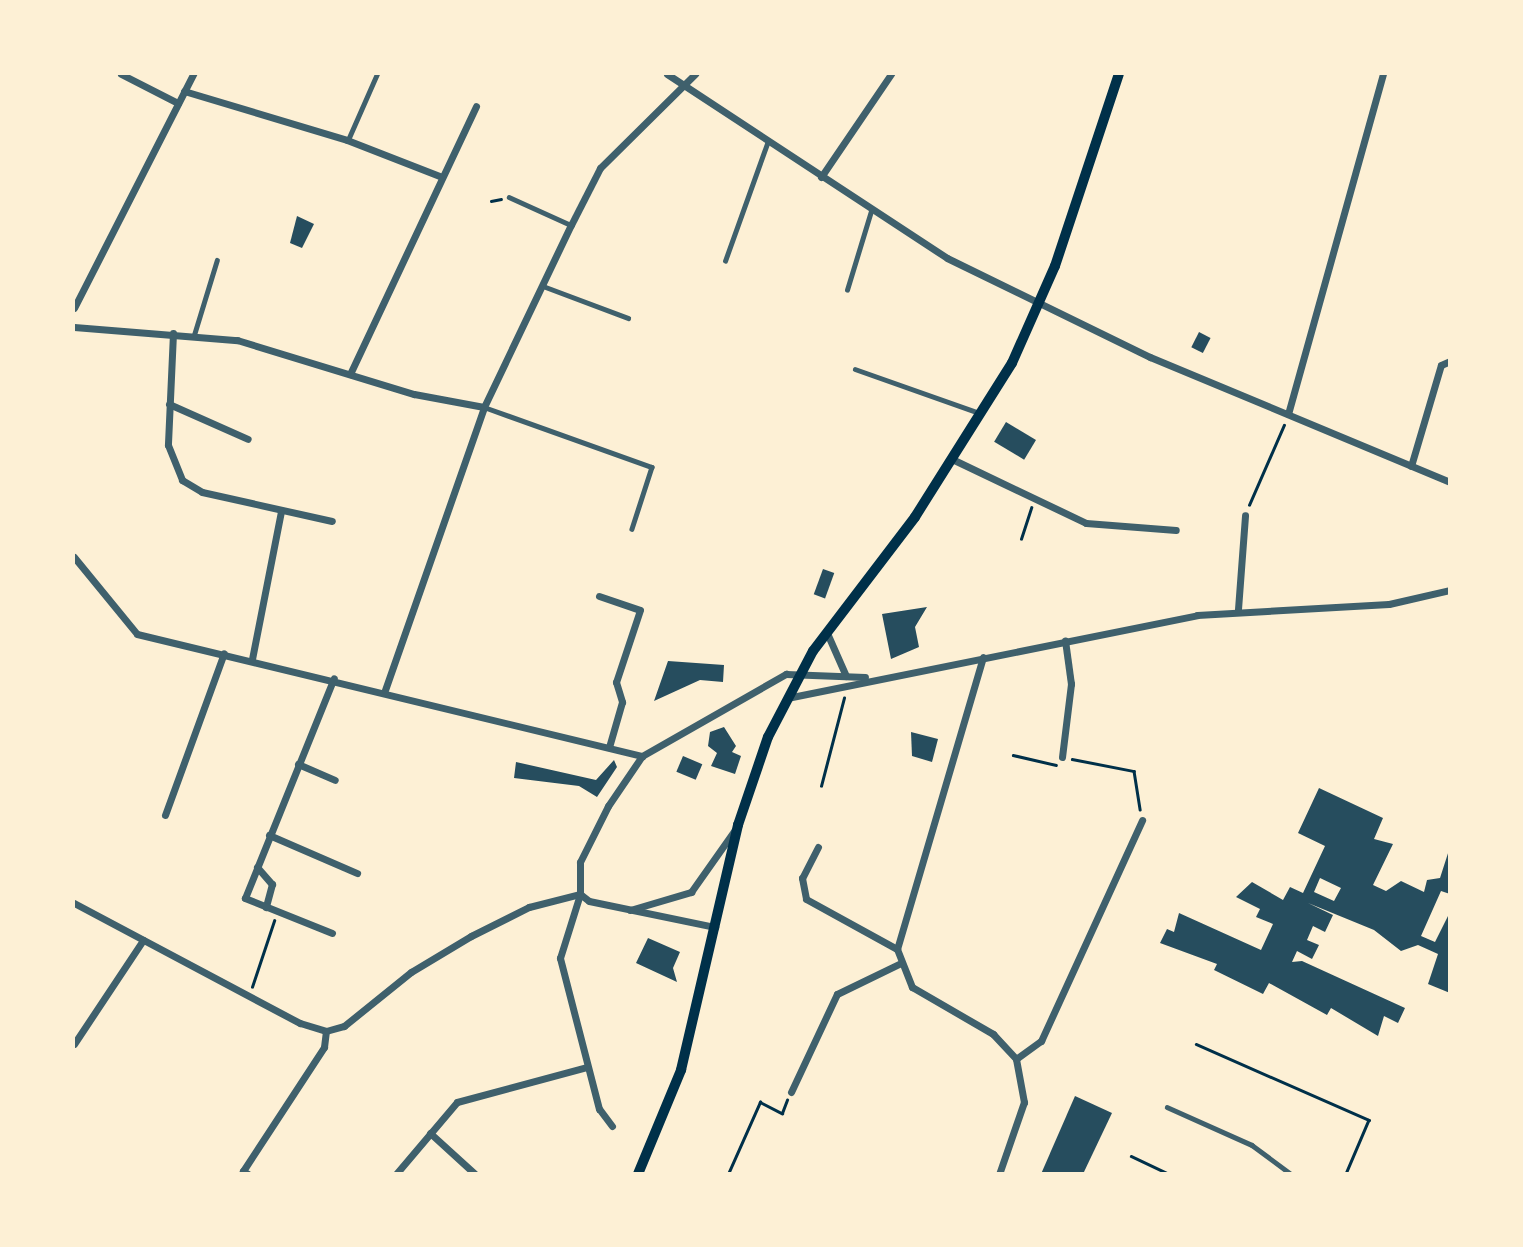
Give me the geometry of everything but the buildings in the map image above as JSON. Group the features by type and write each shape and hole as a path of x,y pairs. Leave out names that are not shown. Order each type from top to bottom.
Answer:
{"main road":[{"path":"638,1174 676,1084 738,825 786,698 827,630 954,460 983,415 1039,304 1119,74"}],"street":[{"path":"121,74 178,103"},
{"path":"74,308 193,74"},
{"path":"667,74 871,211 1039,304 1450,482"},
{"path":"385,690 484,407 571,225 600,168 686,86 695,74"},
{"path":"821,177 891,74"},
{"path":"1288,414 1383,74"},
{"path":"184,91 347,140 442,177"},
{"path":"350,374 476,106"},
{"path":"74,327 194,335 268,347 350,374 484,407"},
{"path":"173,333 169,404 170,460 188,486 281,511 332,521"},
{"path":"1411,466 1441,365 1450,361"},
{"path":"169,404 248,439"},
{"path":"954,460 1086,523 1176,530"},
{"path":"251,659 281,511"},
{"path":"1238,609 1245,515"},
{"path":"74,556 131,632 385,690 642,756"},
{"path":"612,1126 599,1109 587,1067 561,966 562,939 580,894 583,853 642,756 738,705 786,674 802,671 868,677 1238,609 1389,604 1450,590"},
{"path":"599,596 640,610 616,682 622,702 609,747"},
{"path":"827,630 846,676"},
{"path":"1062,757 1071,684 1065,640"},
{"path":"166,815 224,653"},
{"path":"983,657 897,949 899,964 919,993 993,1034 1016,1059 1024,1102 999,1174"},
{"path":"786,698 848,686 868,677"},
{"path":"332,933 245,898 334,678"},
{"path":"298,764 335,780"},
{"path":"1016,1059 1041,1041 1142,820"},
{"path":"630,910 691,892 738,825"},
{"path":"269,835 357,873"},
{"path":"818,846 802,877 806,899 897,949"},
{"path":"257,867 272,884 266,907"},
{"path":"74,903 247,996 326,1031 344,1026 411,972 463,940 529,907 580,894 630,910 715,927"},
{"path":"74,1044 144,940"},
{"path":"791,1092 837,994 899,964"},
{"path":"248,1174 243,1171 324,1047 326,1031"},
{"path":"396,1174 430,1133 466,1097 587,1067"},
{"path":"430,1133 475,1174"}],"lane":[{"path":"347,140 377,74"},
{"path":"725,261 768,141"},
{"path":"509,197 571,225"},
{"path":"847,290 871,211"},
{"path":"194,335 217,260"},
{"path":"542,286 628,318"},
{"path":"855,369 983,415"},
{"path":"484,407 652,467 632,529"},
{"path":"1167,1107 1252,1145 1291,1174"}],"path":[{"path":"1245,515 1288,414"},
{"path":"1021,539 1035,498"},
{"path":"821,786 848,686"},
{"path":"1013,755 1057,765 1062,757 1134,771 1142,820"},
{"path":"247,996 278,912"},
{"path":"1196,1044 1369,1120 1346,1174"},
{"path":"728,1174 760,1102 782,1113 791,1092"},
{"path":"1131,1156 1169,1174"}]}
